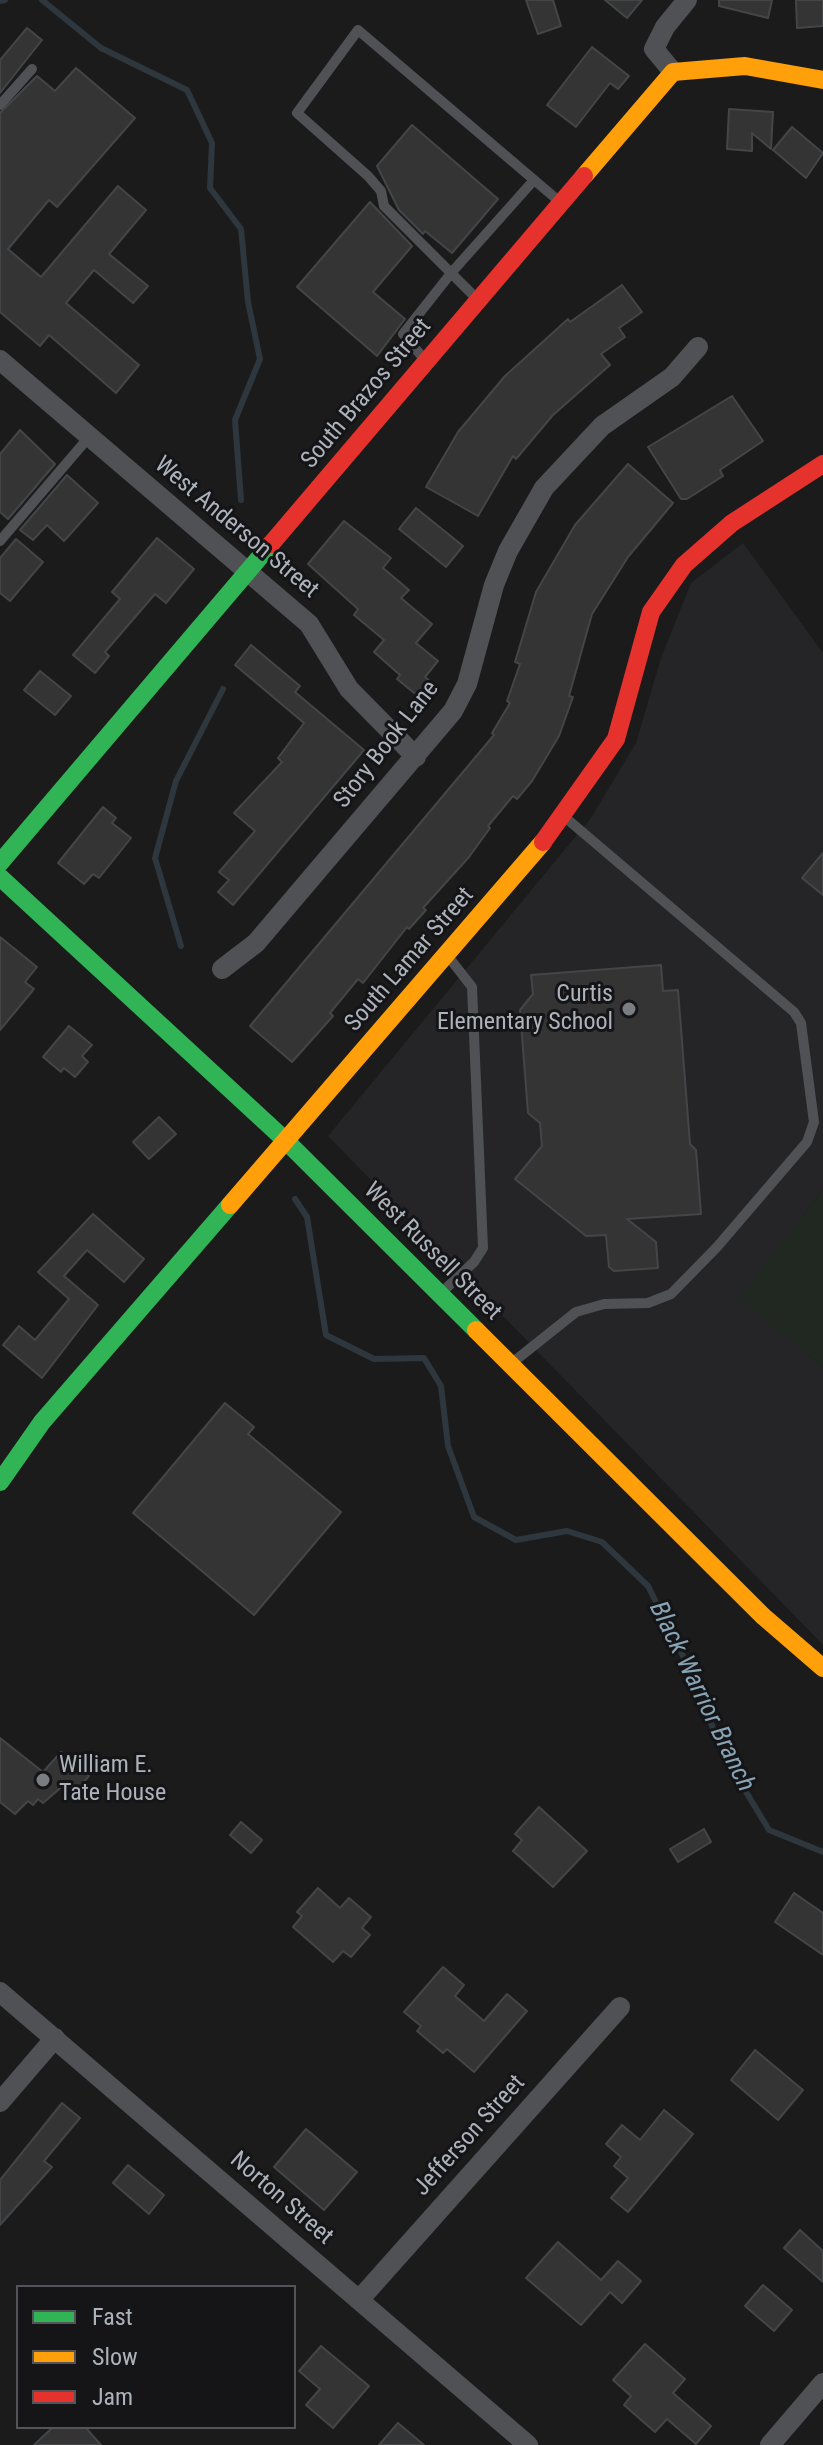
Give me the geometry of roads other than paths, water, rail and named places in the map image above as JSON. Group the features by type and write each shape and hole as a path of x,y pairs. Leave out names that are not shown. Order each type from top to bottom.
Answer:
{"street":[{"path":"687,0 665,27 654,49 673,72 745,66 823,80"},
{"name":"South Brazos Street","path":"0,863 673,72"},
{"name":"Story Book Lane","path":"222,969 256,943 453,711 467,684 494,585 508,551 544,488 602,426 672,377 698,347"},
{"name":"West Anderson Street","path":"0,360 309,624 349,689 416,757"},
{"name":"South Lamar Street","path":"0,1482 42,1422 564,816 616,739 651,612 684,565 732,523 823,464"},
{"name":"West Russell Street","path":"0,877 285,1140 764,1617 823,1668"},
{"name":"Norton Street","path":"0,1992 528,2445"},
{"name":"Jefferson Street","path":"359,2300 620,2007"},
{"path":"0,2102 55,2038"},
{"path":"770,2445 823,2383"}],"lane":[{"path":"478,301 384,206 381,191 368,176 297,113 358,30 561,203"},
{"path":"0,105 32,69"},
{"path":"427,361 403,334 452,272 534,180"},
{"path":"0,541 89,437"},
{"path":"510,1364 576,1312 604,1304 648,1303 671,1294 717,1247 807,1142 814,1122 801,1023 794,1012 564,816"},
{"path":"440,1295 474,1262 483,1248 472,987 446,955"}],"waterway":[{"name":"Black Warrior Branch","path":"0,1 5,0"},
{"name":"Black Warrior Branch","path":"42,0 101,48 187,90 212,143 210,188 241,229 248,302 260,359 235,420 241,500"},
{"name":"Black Warrior Branch","path":"181,946 155,858 176,781 223,689"},
{"name":"Black Warrior Branch","path":"295,1199 307,1217 326,1335 374,1359 424,1358 441,1386 448,1446 474,1517 516,1540 567,1531 602,1542 648,1586 683,1656 725,1757 769,1830 823,1852"}],"place":[{"name":"Curtis Elementary School","path":"629,1009"},
{"name":"William E. Tate House","path":"43,1780"}]}
